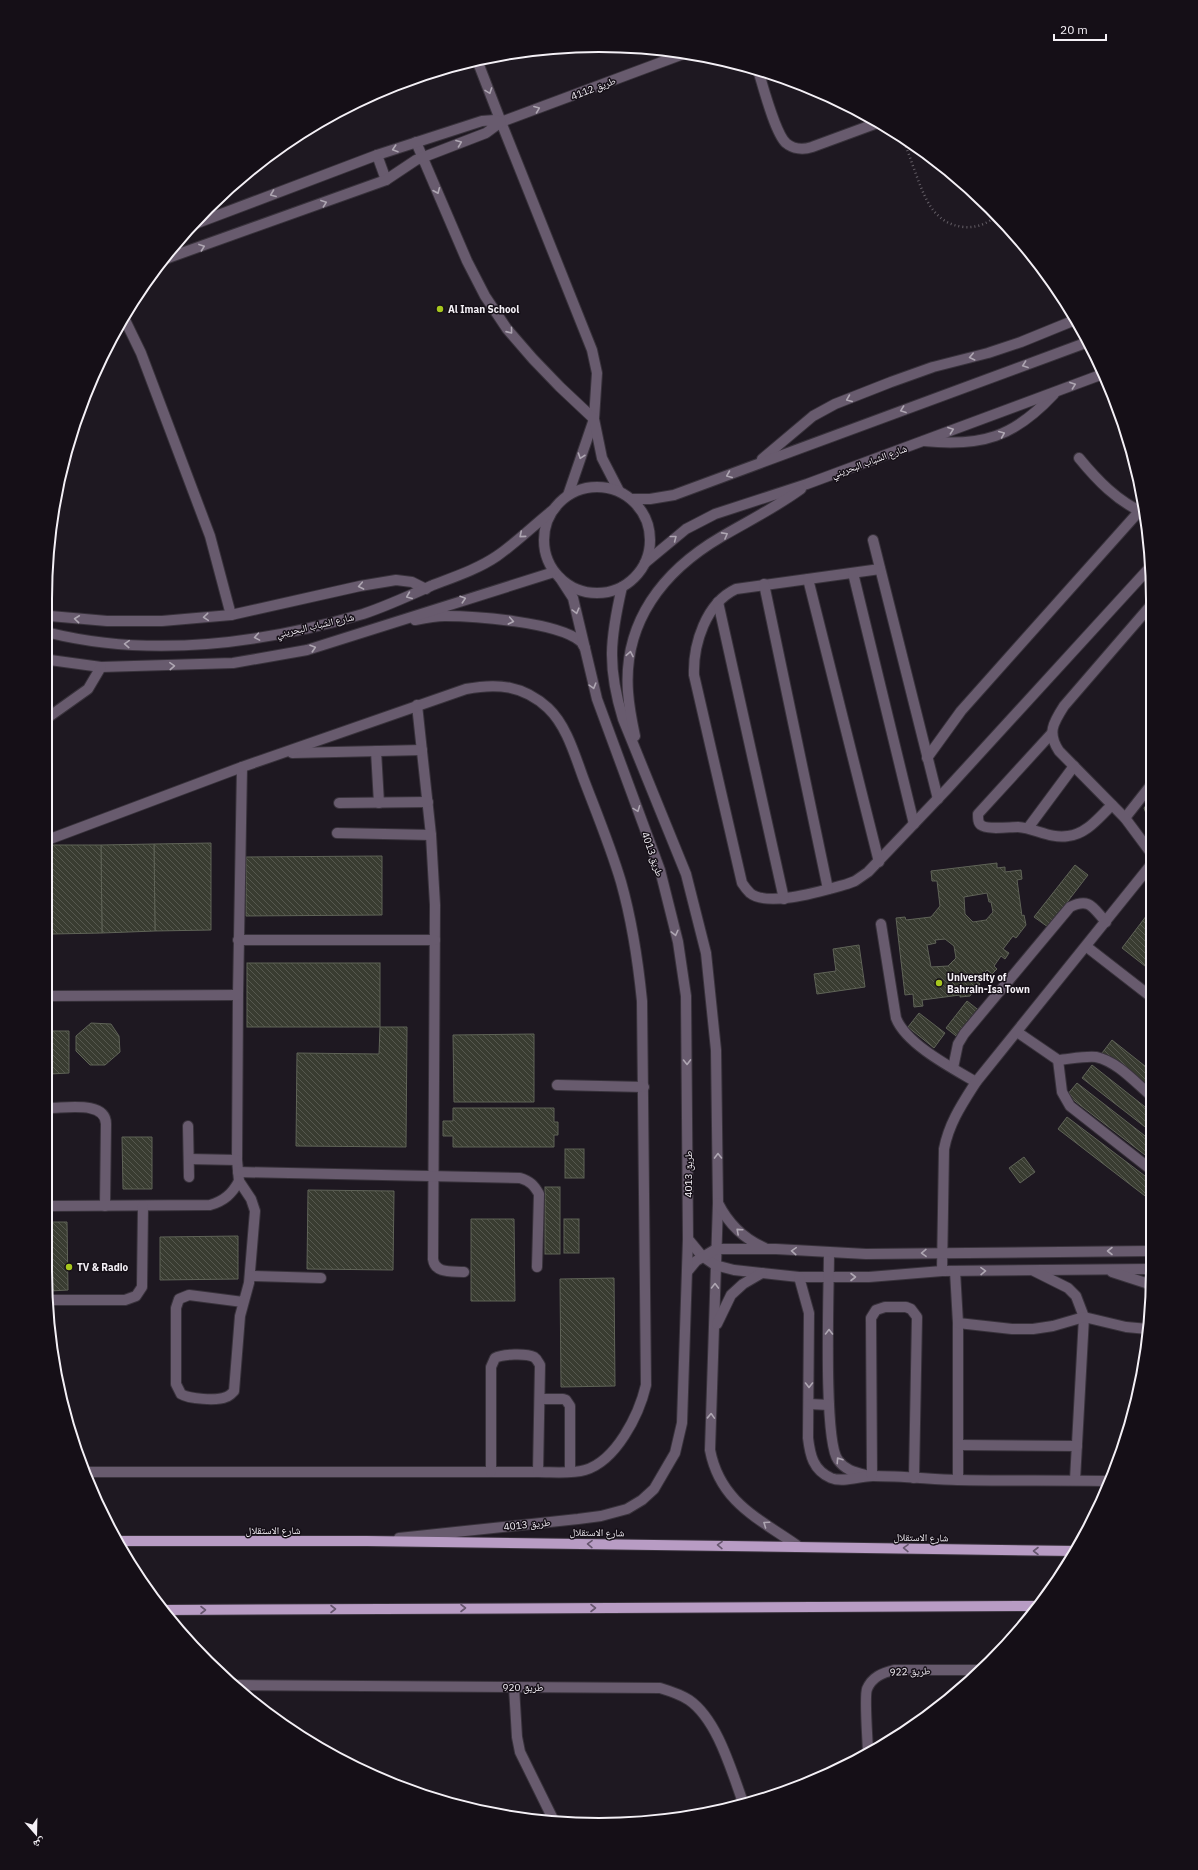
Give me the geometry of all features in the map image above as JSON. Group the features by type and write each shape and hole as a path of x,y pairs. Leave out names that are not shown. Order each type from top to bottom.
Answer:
{"main road":[{"name":"شارع الاستقلال","path":"123,1541 367,1541 1069,1551"},
{"path":"170,1610 1031,1606"}],"street":[{"name":"طريق 4112","path":"501,122 674,58"},
{"path":"480,66 592,350 597,373 594,419 568,496"},
{"path":"760,77 778,132 786,143 792,147 805,149 872,125"},
{"path":"206,219 416,142 482,121 495,120 501,122"},
{"path":"173,256 386,180 423,158 486,133 501,122"},
{"path":"416,142 467,261 485,296 507,329 533,359 594,419 602,458 619,491"},
{"path":"377,155 386,180"},
{"path":"756,464 813,416 835,404 891,382 933,368 1021,342 1070,322"},
{"path":"126,323 141,353 210,536 231,614"},
{"path":"631,499 650,499 674,495 1083,344"},
{"name":"شارع الشباب البحريني","path":"645,563 673,538 700,520 806,484 1098,376"},
{"path":"922,441 962,443 991,438 1012,429 1031,417 1057,391"},
{"path":"1079,458 1096,478 1116,496 1138,509"},
{"path":"636,748 628,691 628,666 633,640 642,616 655,594 671,574 690,557 720,537 771,510 806,484"},
{"path":"593,487 619,491 631,499 641,509 647,522 650,535 649,550 645,563 635,577 622,587 602,592 582,591 570,586 557,575 546,558 544,541 546,525 552,510 568,496 580,490 593,487"},
{"name":"شارع الشباب البحريني","path":"52,633 114,644 165,646 253,638 308,628 364,613 426,589 496,557 552,510"},
{"path":"928,758 961,711 1139,515"},
{"path":"873,540 938,799"},
{"path":"880,569 736,589 729,592 718,602 706,621 694,658 696,682 742,883 750,893 758,897 784,899 856,881 879,862 1145,573"},
{"path":"853,573 914,824"},
{"name":"شارع الشباب البحريني","path":"52,660 101,667 233,663 306,650 388,623 557,575"},
{"name":"طريق 4013","path":"367,1541 601,1516 627,1509 642,1500 654,1489 675,1454 682,1423 688,1239 686,996 678,942 660,870 597,699 573,598 557,575"},
{"path":"808,578 879,862"},
{"path":"52,616 107,621 154,621 231,614 360,586 396,580 412,582 426,589"},
{"path":"764,584 828,889"},
{"path":"622,587 612,638 611,665 615,693 623,719 686,874 706,953 716,1050 718,1203 710,1450 713,1463 724,1488 733,1498 743,1508 798,1546"},
{"path":"718,602 784,899"},
{"path":"1146,611 1064,706 1055,720 1052,733 1054,743 1059,751 1125,818 1146,847"},
{"path":"388,623 443,616 498,618 553,629 568,634 580,641 585,648"},
{"path":"52,715 88,688 101,667"},
{"path":"52,838 242,767 466,689 488,685 510,687 530,695 548,708 561,725 571,745 609,845 621,883 631,922 638,962 642,1001 646,1385 642,1403 634,1419 613,1451 600,1463 584,1470 538,1472 91,1472"},
{"path":"417,706 431,835 435,940 432,1176 434,1263 436,1267 443,1271 464,1272"},
{"path":"1052,733 978,814 978,820 981,826 988,828 1028,828 1048,835 1068,836 1087,829 1112,805"},
{"path":"282,753 422,750"},
{"path":"376,751 379,803"},
{"path":"1028,828 1074,766"},
{"path":"242,767 238,940 237,1160 239,1177 251,1198 255,1211 250,1276 239,1323 234,1391 230,1395 220,1398 191,1398 181,1394 176,1384 176,1308 179,1299 189,1295 243,1302"},
{"path":"1125,818 1146,791"},
{"path":"339,803 428,802"},
{"path":"337,833 431,835"},
{"path":"942,1271 944,1149 947,1132 954,1116 976,1082 1087,947 1146,871"},
{"path":"953,1068 958,1044 964,1034 1070,907 1080,902 1089,903 1106,922"},
{"path":"881,924 896,1018 899,1027 912,1040 976,1082"},
{"path":"238,940 435,940"},
{"path":"1087,947 1146,993"},
{"path":"52,996 238,995"},
{"path":"1017,1032 1058,1060 1094,1057 1102,1059 1118,1067 1146,1091"},
{"path":"1058,1060 1062,1092 1070,1106 1146,1166"},
{"path":"557,1085 644,1087"},
{"path":"52,1108 93,1108 104,1113 106,1118 105,1206"},
{"path":"188,1126 189,1177"},
{"path":"189,1159 237,1160"},
{"path":"239,1177 432,1176 520,1178 535,1186 539,1194 540,1202 537,1267"},
{"path":"52,1206 210,1205 228,1197 239,1177"},
{"path":"718,1203 727,1219 739,1232 758,1245 768,1249"},
{"path":"53,1300 125,1300 136,1296 142,1287 143,1206"},
{"path":"688,1239 702,1256 715,1265 734,1270 799,1277 869,1277 942,1271 1146,1269"},
{"path":"687,1272 702,1256 716,1249 768,1249 829,1253 1146,1251"},
{"path":"829,1253 829,1405 832,1445 837,1459 846,1469 872,1476"},
{"path":"1030,1270 1068,1288 1076,1296 1084,1317 1075,1480"},
{"path":"1104,1270 1146,1283"},
{"path":"955,1271 958,1323 958,1480"},
{"path":"714,1330 730,1295 743,1284 762,1273"},
{"path":"250,1276 321,1278"},
{"path":"799,1277 809,1313 808,1438 810,1453 814,1464 822,1472 832,1478 842,1480 872,1476 958,1480 1104,1481"},
{"path":"872,1476 871,1318 876,1310 880,1308 906,1307 911,1309 917,1317 914,1478"},
{"path":"958,1323 1012,1329 1033,1329 1053,1326 1084,1317 1126,1327 1143,1329"},
{"path":"490,1472 491,1367 495,1358 504,1355 529,1355 538,1360 540,1365 538,1472"},
{"path":"540,1399 563,1399 566,1400 570,1406 570,1471"},
{"path":"808,1404 829,1405"},
{"path":"959,1445 1077,1446"},
{"name":"طريق 922","path":"868,1747 866,1690 877,1676 894,1670 973,1670"},
{"name":"طريق 920","path":"242,1685 660,1688 676,1693 689,1700 707,1718 716,1732 742,1799"},
{"path":"514,1687 517,1737 520,1752 551,1816"}],"path":[{"path":"906,146 928,206 941,219 949,224 967,227 985,224 992,219"}],"building":[{"path":"211,843 211,930 155,931 154,844"},
{"path":"154,844 155,931 102,933 101,845"},
{"path":"52,845 101,845 102,933 52,934"},
{"path":"382,856 382,915 246,916 246,857"},
{"path":"997,863 997,868 1005,867 1005,872 1021,870 1022,879 1017,880 1022,916 1024,915 1026,925 1016,938 1013,936 1003,949 1009,953 1005,959 1001,956 994,966 997,969 992,974 987,970 976,981 980,984 970,996 960,997 960,995 922,1000 923,1006 914,1007 913,994 905,995 896,918 905,917 906,920 931,917 940,906 937,881 932,881 931,871","holes":["987,893 993,912 986,920 973,922 965,914 964,897","945,939 954,946 956,958 948,966 931,967 927,945 936,943 935,940"]},
{"path":"1075,865 1088,875 1048,927 1034,917"},
{"path":"1146,916 1146,967 1122,948"},
{"path":"859,945 865,987 817,994 814,974 836,971 833,949"},
{"path":"247,963 380,963 380,1027 247,1027"},
{"path":"967,1001 981,1012 960,1039 946,1028"},
{"path":"919,1013 945,1033 934,1048 908,1027"},
{"path":"91,1023 111,1024 119,1036 120,1052 105,1065 90,1065 76,1051 76,1036"},
{"path":"380,1027 407,1027 406,1147 296,1146 297,1053 379,1054"},
{"path":"52,1031 69,1031 69,1073 52,1074"},
{"path":"534,1034 534,1102 454,1102 453,1035"},
{"path":"1112,1040 1146,1067 1146,1088 1102,1053"},
{"path":"1092,1065 1146,1108 1146,1128 1082,1078"},
{"path":"1077,1083 1146,1137 1146,1156 1067,1095"},
{"path":"453,1108 554,1108 554,1122 558,1122 558,1135 554,1135 554,1147 453,1147 453,1136 443,1136 443,1121 453,1121"},
{"path":"1067,1117 1146,1177 1146,1197 1058,1129"},
{"path":"122,1137 152,1137 152,1189 123,1189"},
{"path":"565,1149 584,1149 584,1178 565,1178"},
{"path":"1024,1157 1035,1172 1020,1183 1009,1168"},
{"path":"545,1187 560,1187 560,1254 545,1254"},
{"path":"308,1190 394,1191 393,1270 307,1269"},
{"path":"471,1219 514,1219 515,1301 471,1301"},
{"path":"564,1219 579,1219 579,1253 564,1253"},
{"path":"52,1222 67,1222 68,1290 53,1291"},
{"path":"238,1236 238,1279 160,1280 160,1237"},
{"path":"614,1278 615,1386 561,1387 560,1279"}],"place":[{"name":"Al Iman School","path":"440,309"},
{"name":"University of Bahrain-Isa Town","path":"939,983"},
{"name":"TV & Radio","path":"69,1267"}]}
